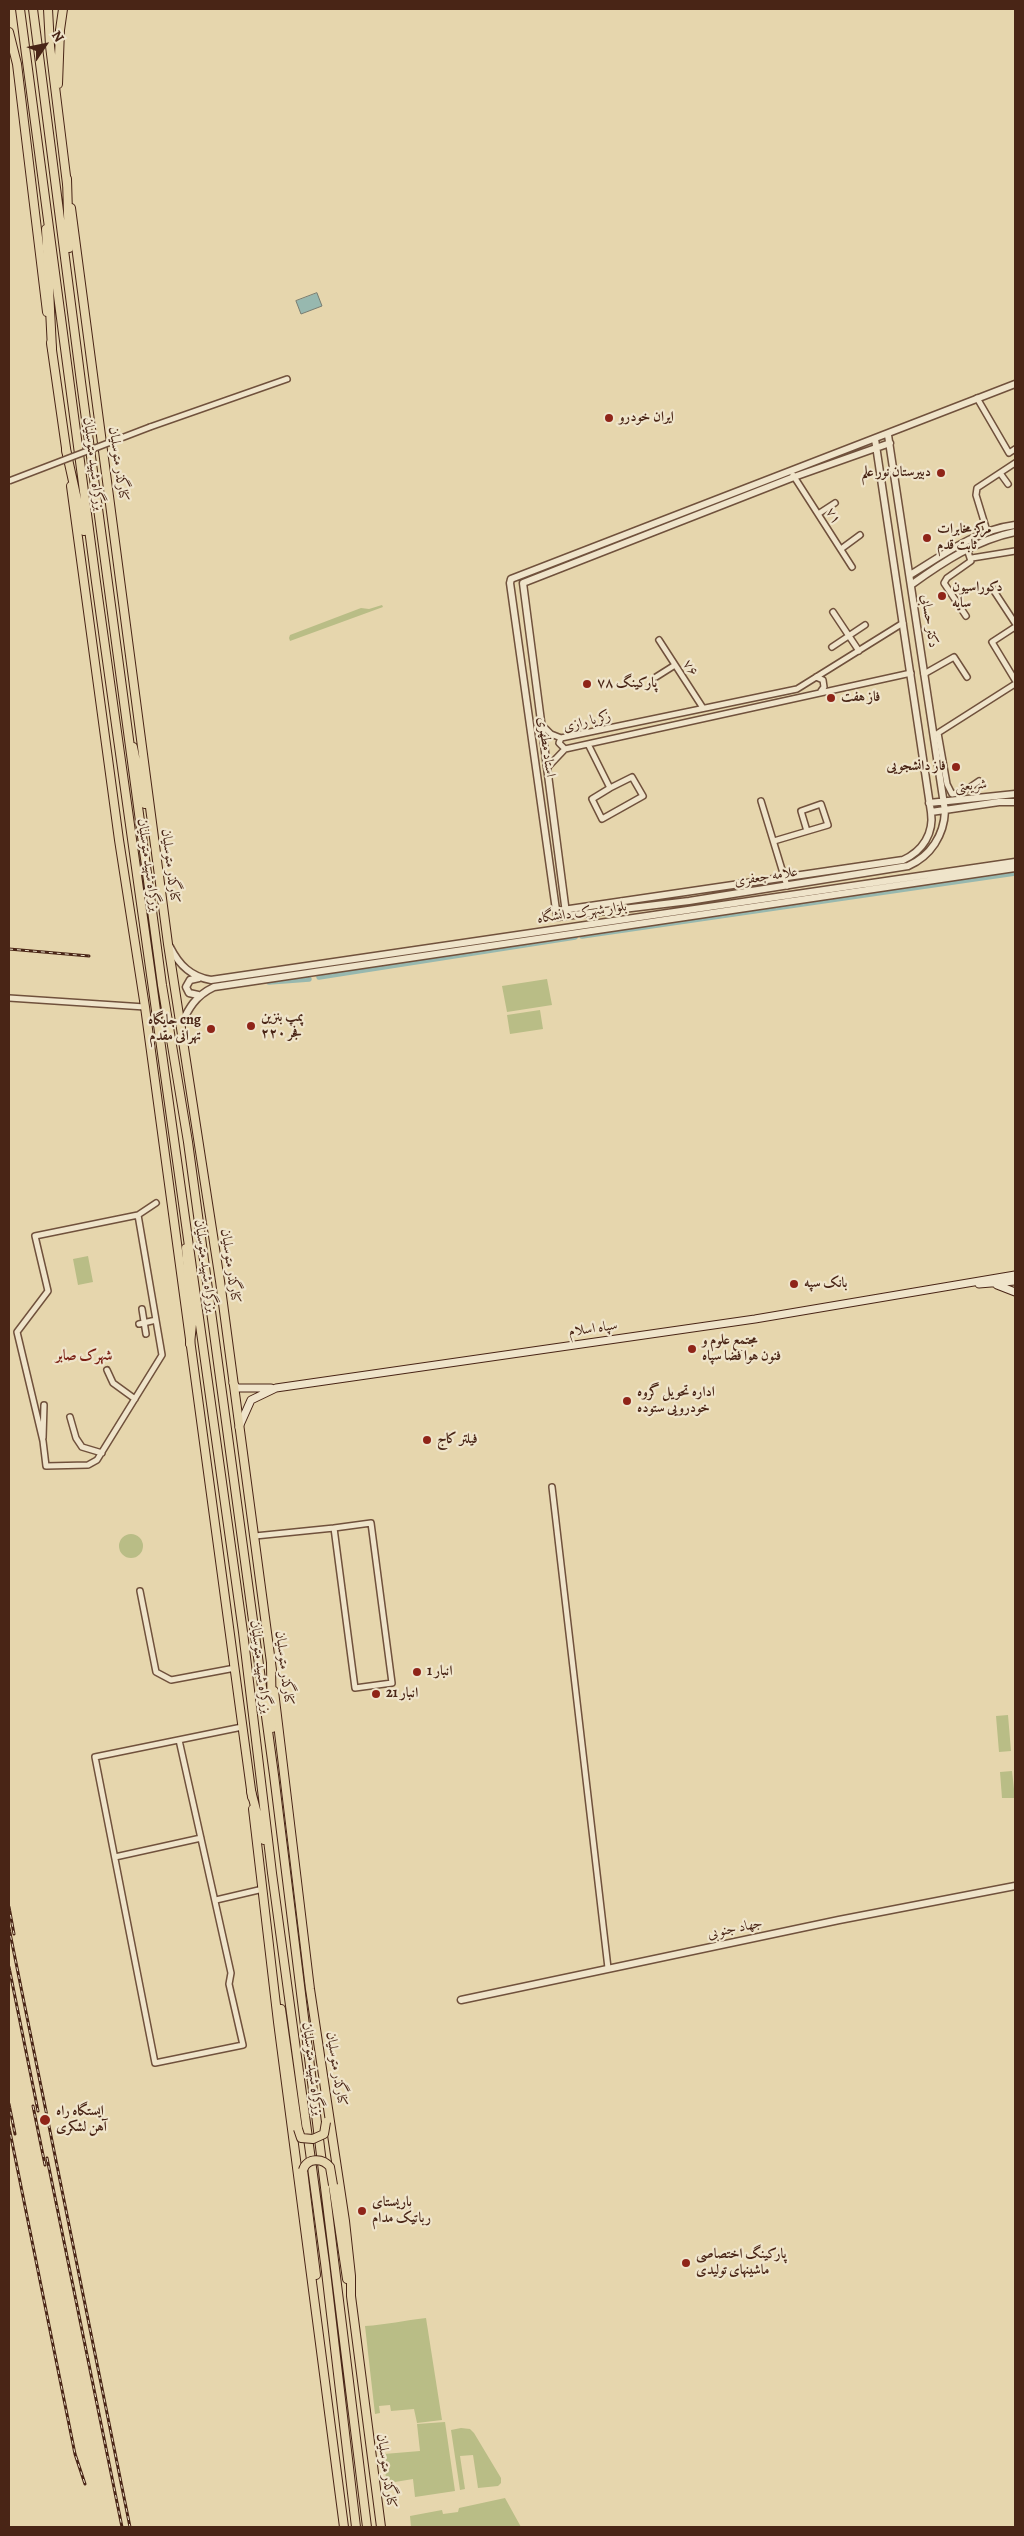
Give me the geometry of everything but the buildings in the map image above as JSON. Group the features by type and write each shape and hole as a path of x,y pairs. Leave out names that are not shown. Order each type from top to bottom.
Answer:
{"main road":[{"name":"بزرگراه شهید متوسلیان","path":"20,9 96,582 243,1632 272,1873 325,2263 356,2527"},
{"name":"بزرگراه شهید متوسلیان","path":"33,9 162,984 188,1142 274,1775 367,2527"},
{"name":"کنارگذر متوسلیان","path":"48,9 57,106 168,944 198,1132 255,1536 311,1996 344,2212 351,2276 351,2296 381,2527"},
{"path":"57,106 60,30 63,9"},
{"path":"9,32 17,64 52,349 119,840 145,1007 235,1668 344,2527"},
{"path":"67,179 71,302"},
{"path":"46,202 46,239 52,349"},
{"path":"66,450 96,582"},
{"path":"127,722 156,852"},
{"path":"187,1224 186,1260 192,1324 190,1344"},
{"name":"سپاه اسلام","path":"239,1428 251,1400 276,1388 755,1319 971,1284 1015,1275"},
{"name":"سپاه اسلام","path":"971,1284 992,1285 1015,1281"},
{"path":"992,1285 1015,1292"},
{"path":"233,1383 237,1388 276,1388"},
{"path":"271,1664 274,1775"},
{"path":"251,1791 272,1873"},
{"path":"268,1938 275,1965 298,2129 302,2138 313,2139 324,2134 326,2122 311,1996"},
{"path":"320,2342 318,2288 303,2170 309,2162 315,2160 323,2161 330,2167 343,2262 351,2296"},
{"path":"351,2493 351,2527"}],"street":[{"path":"9,481 287,378"},
{"path":"636,535 793,475 888,434 1015,384"},
{"path":"977,398 1009,453 1015,449"},
{"name":"دکتر حسابی","path":"888,434 945,811"},
{"name":"دکتر حسابی","path":"875,440 931,812"},
{"path":"793,475 890,443"},
{"path":"987,531 976,495 978,488 1015,463"},
{"path":"1000,473 1008,484"},
{"name":"۷۱","path":"793,475 852,567"},
{"path":"818,514 835,503"},
{"path":"910,575 987,531 1015,525"},
{"path":"911,585 967,549 990,538 1015,532"},
{"name":"استاد مطهری","path":"556,914 510,581 636,535"},
{"name":"استاد مطهری","path":"566,913 522,586 526,581 636,535"},
{"path":"841,549 860,535"},
{"path":"967,549 972,558"},
{"path":"966,616 944,583 947,578 971,561 972,558 1015,551"},
{"path":"992,588 1015,624"},
{"path":"833,612 859,650"},
{"name":"زکریا رازی","path":"903,623 797,689 561,738 559,743 565,749 693,719 911,673"},
{"path":"832,647 865,625"},
{"path":"1015,627 992,642 1015,680"},
{"name":"۷۶","path":"659,640 703,708"},
{"path":"924,674 954,657 968,677"},
{"path":"656,677 675,665"},
{"path":"816,677 823,680 824,687 821,691"},
{"path":"979,781 963,792 952,794 947,784 938,733 1015,684"},
{"path":"692,711 693,719"},
{"path":"541,724 551,734 561,738"},
{"path":"601,730 604,740"},
{"path":"588,744 610,788"},
{"path":"547,768 565,749"},
{"path":"632,777 643,796 602,819 592,799 610,788 632,777"},
{"name":"شریعتی","path":"929,803 1015,794"},
{"path":"761,801 786,877 787,886"},
{"name":"شریعتی","path":"931,812 998,802 1015,802"},
{"path":"774,841 828,825 821,804 802,811 807,831"},
{"name":"علامه جعفری","path":"556,914 787,886 908,866 919,861 942,834 945,811"},
{"name":"علامه جعفری","path":"566,913 903,860 911,856 930,834 933,824 931,812"},
{"name":"بلوار شهرک دانشگاه","path":"198,995 214,987 312,968 1015,862"},
{"name":"بلوار شهرک دانشگاه","path":"199,978 211,980 312,968 1015,868"},
{"path":"168,944 182,967 199,978"},
{"path":"180,1026 191,1003 198,995 189,993 186,987 190,980 199,978"},
{"path":"9,998 145,1007"},
{"path":"138,1215 162,1355 97,1460 88,1465 46,1466 43,1441 17,1332 48,1291 35,1236 138,1215 156,1203"},
{"path":"142,1309 142,1324 146,1334"},
{"path":"142,1324 156,1320"},
{"path":"107,1370 113,1383 135,1400"},
{"path":"43,1441 44,1405"},
{"path":"70,1417 76,1438 82,1447 102,1453"},
{"path":"552,1487 608,1968"},
{"path":"255,1536 371,1523 392,1683 354,1688 334,1528"},
{"path":"140,1591 156,1672 171,1680 235,1668"},
{"path":"179,1740 216,1900 231,1973 229,1984 243,2045 155,2063 95,1757 179,1740 242,1728"},
{"path":"115,1857 202,1838"},
{"name":"جهاد جنوبی","path":"461,2000 839,1920 1015,1886"},
{"path":"216,1900 262,1889"}],"green space":[{"path":"382,605 383,607 290,641 290,635 361,608 369,609"},
{"path":"547,979 552,1005 507,1012 502,986"},
{"path":"540,1010 543,1029 510,1034 507,1015"},
{"path":"88,1256 93,1282 78,1285 73,1259"},
{"path":"131,1534 139,1538 143,1546 139,1554 131,1558 123,1554 119,1546 123,1538"},
{"path":"1008,1715 1011,1751 999,1752 996,1716"},
{"path":"1012,1771 1015,1798 1002,1798 1000,1772"},
{"path":"426,2318 442,2420 417,2423 414,2409 391,2411 390,2405 379,2406 380,2413 375,2414 365,2326"},
{"path":"445,2422 455,2491 415,2497 413,2479 395,2482 386,2480 384,2454 420,2451 417,2424"},
{"path":"470,2429 474,2433 501,2478 501,2483 498,2486 478,2488 473,2455 460,2456 465,2489 460,2490 451,2430"},
{"path":"505,2498 521,2527 411,2527 410,2516 442,2510 443,2514 458,2512 459,2508"}],"water":[{"path":"317,293 322,306 301,314 296,301"}],"waterway":[{"path":"582,936 1015,873"},
{"path":"319,977 575,937"},
{"path":"269,982 309,979"}],"railway":[{"path":"9,949 89,956"},
{"path":"9,1907 14,1934"},
{"path":"9,1928 130,2527"},
{"path":"9,1967 38,2111"},
{"path":"9,2104 15,2134"},
{"path":"33,2106 45,2165"},
{"path":"9,2127 75,2454 85,2484"},
{"path":"47,2158 122,2527"}],"place":[{"name":"ایران خودرو","path":"609,418"},
{"name":"دبیرستان نور علم","path":"941,473"},
{"name":"مرکز مخابرات ثابت قدم","path":"927,538"},
{"name":"دکوراسیون سایه","path":"942,596"},
{"name":"پارکینگ ۷۸","path":"587,684"},
{"name":"فاز هفت","path":"831,698"},
{"name":"فاز دانشجویی","path":"956,767"},
{"name":"پمپ بنزین ۲۲۰ فجر","path":"251,1026"},
{"name":"جایگاه cng تهرانی مقدم","path":"211,1029"},
{"name":"بانک سپه","path":"794,1284"},
{"name":"مجتمع علوم و فنون هوا فضا سپاه","path":"692,1349"},
{"name":"اداره تحویل گروه خودرویی ستوده","path":"627,1401"},
{"name":"فیلتر کاج","path":"427,1440"},
{"name":"انبار 1","path":"417,1672"},
{"name":"انبار 21","path":"376,1694"},
{"name":"ایستگاه راه آهن لشکری","path":"45,2120"},
{"name":"باریستای رباتیک مدام","path":"362,2211"},
{"name":"پارکینگ اختصاصی ماشینهای تولیدی","path":"686,2263"}],"district":[{"name":"شهرک صابر","path":"84,1356"}]}
